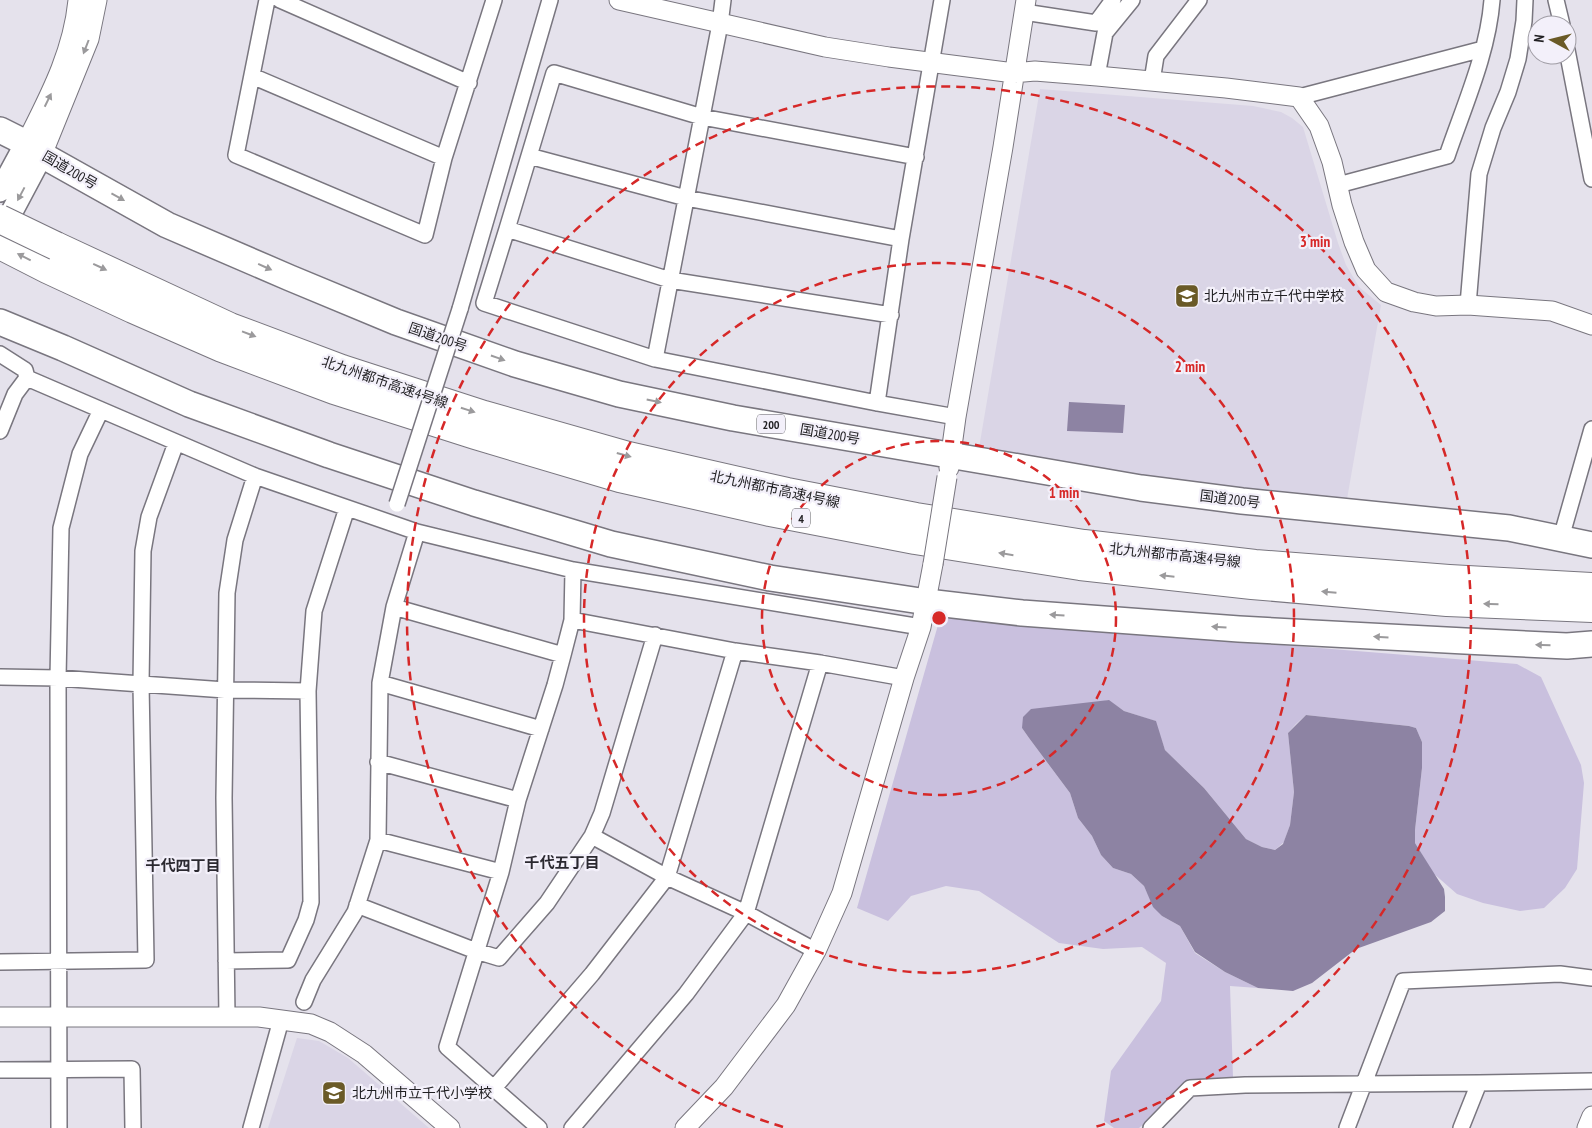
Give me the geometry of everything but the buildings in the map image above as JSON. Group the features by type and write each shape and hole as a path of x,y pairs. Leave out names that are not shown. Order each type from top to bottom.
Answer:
{"highway":[{"name":"国道200号","path":"0,130 167,225 290,278 396,322 516,364 620,394 949,466 1242,501 1509,528 1592,545"},
{"name":"北九州都市高速4号線","path":"0,219 52,258 132,309 222,348 334,390 475,435 620,478 761,510 915,540 1090,567 1252,585 1446,602 1592,608"},
{"name":"北九州都市高速4号線","path":"0,245 52,258 142,288 230,327 342,369 484,415 628,456 787,492 916,517 1084,544 1265,564 1449,579 1592,586"},
{"path":"0,322 189,404 329,456 474,504 610,544 770,578 927,602 1022,613 1239,629 1567,646 1592,644"}],"main road":[{"path":"0,191 34,149"},
{"path":"0,234 34,149"}],"street":[{"path":"34,149 52,91 68,53 78,0"},
{"path":"34,149 89,39 97,0"},
{"path":"267,0 236,155 425,235 444,158 469,83 488,2"},
{"path":"280,0 469,83"},
{"path":"390,523 460,309 550,0"},
{"path":"619,0 825,47 888,57 1014,72 1035,71 1098,76 1299,97 1483,49"},
{"path":"655,359 720,24 723,0"},
{"path":"877,403 901,239 942,0"},
{"path":"685,1128 724,1088 786,1005 816,951 842,893 927,602 1025,6 1096,23 1112,0"},
{"path":"1098,76 1105,33 1132,0"},
{"path":"1152,81 1156,56 1199,0"},
{"path":"1338,185 1447,156 1483,49 1492,0"},
{"path":"1468,305 1479,174 1493,128 1508,92 1518,59 1525,0"},
{"path":"1556,0 1560,15"},
{"path":"1570,65 1591,170"},
{"path":"916,157 702,116 554,72 484,303 655,359 956,417"},
{"path":"252,76 444,158"},
{"path":"1299,97 1319,126 1354,242 1366,270 1386,292 1414,302 1436,306 1468,305 1552,311 1592,325"},
{"path":"529,156 686,198 901,239"},
{"path":"507,229 670,280 891,315"},
{"path":"0,354 25,370 27,378"},
{"path":"27,378 255,476 417,532 573,570 921,627"},
{"path":"0,431 15,394 27,378"},
{"path":"59,1128 58,678 61,528 80,454 101,410"},
{"path":"1561,538 1592,429"},
{"path":"0,962 146,960 141,684 143,551 149,517 176,443"},
{"path":"227,1017 224,808 227,594 234,540 255,476"},
{"path":"226,961 288,960 306,920 311,902 308,691 314,611 347,508"},
{"path":"304,1002 313,980 355,912 378,840 380,683 394,607 417,532"},
{"path":"540,1128 447,1047 501,872 518,800 563,655 572,620 573,570"},
{"path":"394,607 563,655"},
{"path":"572,620 735,651 820,663 904,678"},
{"path":"357,905 499,958 547,903 592,836 602,813 655,635"},
{"path":"494,1088 592,974 667,877 735,651"},
{"path":"572,1128 686,994 746,913 820,663"},
{"path":"0,676 58,678 225,690 308,691"},
{"path":"380,683 541,729"},
{"path":"378,762 518,800"},
{"path":"592,836 667,877 746,913 816,951"},
{"path":"378,840 501,872"},
{"path":"1348,1128 1404,981 1560,974 1592,978"},
{"path":"0,1017 259,1017 311,1024 330,1032 364,1054 450,1128"},
{"path":"251,1128 281,1020"},
{"path":"0,1070 132,1069 133,1128"},
{"path":"1151,1128 1190,1088 1245,1085 1592,1081"},
{"path":"1462,1128 1479,1083"},
{"path":"1586,1128 1592,1116"}],"shaded area":[{"name":"北九州市立千代中学校","path":"1040,89 1253,106 1281,112 1303,127 1346,265 1359,287 1381,305 1347,499 1192,485 979,448"},
{"path":"1069,402 1125,405 1123,433 1067,431"},
{"path":"947,618 1517,664 1541,677 1581,765 1584,783 1577,869 1565,888 1544,908 1520,911 1483,903 1457,894 1433,873 1415,843 1422,768 1422,742 1416,728 1409,726 1306,715 1296,724 1288,733 1294,792 1290,825 1284,842 1275,850 1262,847 1246,839 1204,788 1165,750 1155,721 1124,711 1108,700 1022,728 1070,793 1078,818 1092,836 1101,855 1113,868 1131,874 1144,886 1154,907 1162,916 1180,926 1195,953 1225,972 1258,988 1230,986 1233,1077 1191,1080 1184,1083 1139,1128 1114,1128 1104,1121 1111,1071 1161,1001 1166,963 1142,947 1103,949 1059,943 979,891 946,886 911,896 888,921 857,908 938,625"},
{"path":"1109,700 1124,711 1156,721 1165,750 1204,788 1246,839 1262,847 1275,850 1283,844 1290,825 1294,792 1288,733 1306,715 1416,728 1422,742 1422,768 1415,843 1444,889 1445,911 1431,922 1356,949 1312,983 1293,991 1258,988 1225,972 1195,952 1180,926 1162,916 1153,907 1144,886 1131,874 1113,868 1101,855 1092,836 1078,818 1070,793 1022,728 1023,717 1031,709"},
{"name":"北九州市立千代小学校","path":"297,1038 319,1041 348,1058 429,1128 268,1128"}],"place":[{"name":"北九州市立千代中学校","path":"1187,296"},
{"name":"北九州市立千代小学校","path":"334,1093"}],"district":[{"name":"千代五丁目","path":"562,862"},
{"name":"千代四丁目","path":"183,865"}]}
